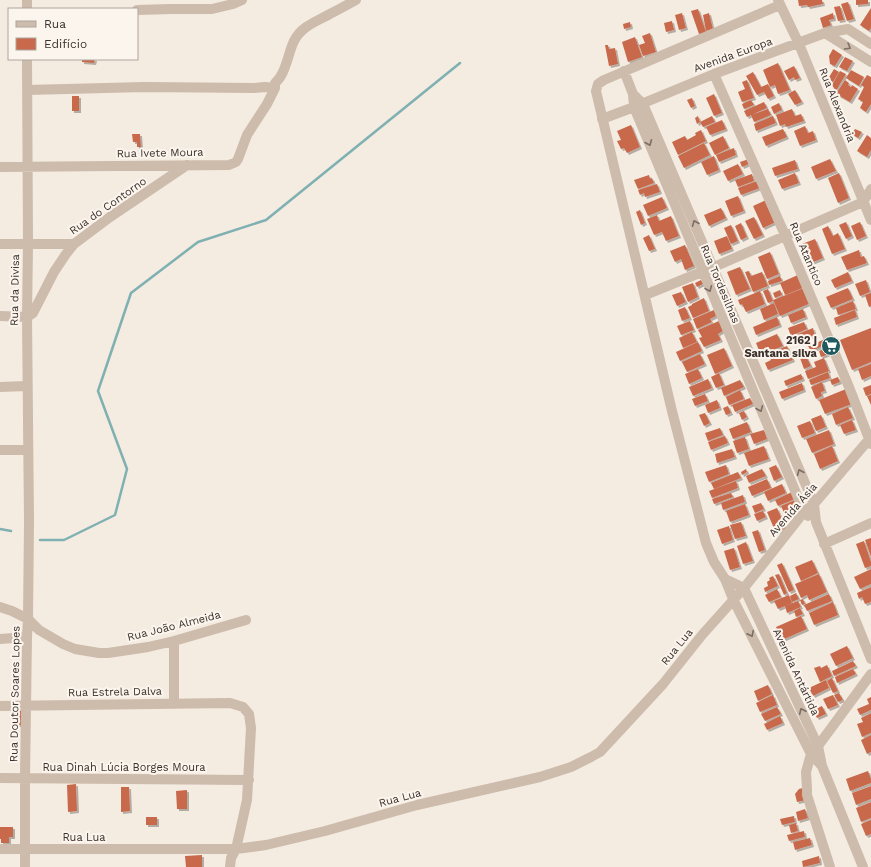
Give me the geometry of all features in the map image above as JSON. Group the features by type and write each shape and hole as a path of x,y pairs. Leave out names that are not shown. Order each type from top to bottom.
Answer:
{"street":[{"path":"138,10 171,4 212,9 233,4 242,0"},
{"path":"27,90 144,87 275,88 275,83 282,74 294,40 302,29 356,0"},
{"path":"624,71 779,3"},
{"name":"Rua Alexandria","path":"779,3 798,44 871,220"},
{"name":"Avenida Europa","path":"602,119 638,106 714,74 825,33 848,29 871,44"},
{"path":"825,33 871,62"},
{"name":"Rua da Divisa","path":"27,60 27,386 29,521"},
{"name":"Rua Tordesilhas","path":"624,71 702,272 804,512 816,522"},
{"name":"Avenida Antártida","path":"624,71 598,84 596,96 672,411 706,543 714,562 726,580 733,599 811,754 822,766"},
{"name":"Rua Atantico","path":"714,74 785,235 870,440"},
{"name":"Rua Ivete Moura","path":"0,167 229,165 236,162 238,159 247,135 267,104 275,88"},
{"name":"Rua Tordesilhas","path":"638,106 714,267 814,504 816,522 824,544 871,659"},
{"name":"Rua do Contorno","path":"27,317 33,313 54,272 74,244 110,217 187,165"},
{"path":"645,295 714,267 863,202 871,189"},
{"path":"0,244 74,244"},
{"path":"0,316 27,317"},
{"path":"0,387 27,386"},
{"name":"Avenida Ásia","path":"733,599 744,588 804,512 814,504 870,440"},
{"path":"0,450 28,450"},
{"name":"Rua Doutor Soares Lopes","path":"25,867 29,521"},
{"path":"824,544 871,523"},
{"path":"726,580 744,588"},
{"name":"Avenida Antártida","path":"744,588 818,746 822,766 863,867"},
{"name":"Rua Lua","path":"0,849 236,849 266,845 325,831 417,805 540,776 570,767 600,752 663,684 733,599"},
{"name":"Rua João Almeida","path":"0,607 28,619 39,630 62,644 89,652 99,653 136,649 174,641 246,620"},
{"path":"0,639 27,637"},
{"path":"174,641 174,703"},
{"path":"830,867 807,795 806,772 811,754 871,674"},
{"name":"Rua Estrela Dalva","path":"0,706 230,703 243,707 249,714 251,728 249,780"},
{"name":"Rua Dinah Lúcia Borges Moura","path":"0,778 249,780"},
{"path":"230,867 231,858 236,849 247,800 249,780"}],"building":[{"path":"798,0 822,0 823,4 808,7 807,5 799,6"},
{"path":"856,0 868,0 868,4 856,5"},
{"path":"848,2 854,19 847,21 841,4"},
{"path":"840,6 844,20 838,21 834,7"},
{"path":"871,8 871,28 869,31 860,25"},
{"path":"698,9 706,32 699,34 691,11"},
{"path":"682,13 686,28 679,30 675,15"},
{"path":"709,13 713,29 706,31 703,15"},
{"path":"833,13 834,19 829,20 831,25 823,28 820,18"},
{"path":"672,21 674,30 666,32 664,23"},
{"path":"630,22 631,27 624,29 623,24"},
{"path":"650,33 656,52 643,56 639,45 645,43 642,36"},
{"path":"635,37 642,57 628,62 622,42"},
{"path":"605,45 608,45 609,49 615,48 618,64 609,66"},
{"path":"833,49 842,55 835,66 830,64 829,56"},
{"path":"845,57 853,61 847,71 839,67"},
{"path":"82,60 95,60 94,63 82,62"},
{"path":"778,63 790,90 778,94 775,85 770,87 763,70"},
{"path":"794,66 800,78 795,80 794,77 789,80 784,71"},
{"path":"834,69 839,72 833,82 828,79"},
{"path":"851,70 864,77 859,86 846,78"},
{"path":"840,71 846,74 836,91 832,85"},
{"path":"753,72 761,87 768,84 774,96 768,99 764,92 757,95 746,76"},
{"path":"867,75 871,77 871,104 866,112 860,108 863,102 858,99 864,87 861,85"},
{"path":"747,80 754,98 742,102 738,92 745,89 742,82"},
{"path":"845,80 849,83 848,85 851,87 852,85 858,89 850,102 836,94"},
{"path":"795,90 802,102 795,105 788,94"},
{"path":"714,94 722,113 714,116 706,98"},
{"path":"72,96 79,96 79,111 72,111"},
{"path":"692,98 695,106 691,108 687,100"},
{"path":"751,100 754,105 744,109 742,104"},
{"path":"764,102 767,108 747,117 744,111"},
{"path":"779,103 782,110 774,114 771,107"},
{"path":"768,109 771,115 754,122 751,115"},
{"path":"792,109 795,116 801,114 804,121 786,127 785,124 780,126 776,115"},
{"path":"698,116 700,122 697,124 695,118"},
{"path":"712,116 715,122 703,127 700,122"},
{"path":"773,116 776,123 756,131 754,124"},
{"path":"722,120 726,129 710,135 706,127"},
{"path":"631,125 640,147 627,153 624,148 621,149 617,141 621,140 617,131"},
{"path":"805,126 808,133 813,131 816,140 800,146 794,131"},
{"path":"783,129 787,137 766,146 762,137"},
{"path":"855,129 862,132 858,138 852,134"},
{"path":"701,130 706,141 678,155 672,142 685,136 687,140"},
{"path":"132,134 140,134 141,147 137,147 137,142 133,142"},
{"path":"867,135 871,138 871,150 867,157 857,151"},
{"path":"723,136 729,148 715,155 709,143"},
{"path":"704,143 710,155 684,168 678,156"},
{"path":"734,148 736,155 719,162 716,155"},
{"path":"714,156 719,170 707,175 701,162"},
{"path":"749,159 751,163 742,167 740,162"},
{"path":"830,159 836,171 816,179 811,167"},
{"path":"795,160 798,169 775,176 772,168"},
{"path":"738,164 743,174 728,181 723,171"},
{"path":"795,173 799,183 782,189 778,180"},
{"path":"839,173 849,198 838,203 828,178"},
{"path":"752,174 754,181 738,187 735,180"},
{"path":"649,175 650,179 652,178 654,183 638,189 634,180"},
{"path":"757,181 760,188 741,195 738,188"},
{"path":"657,184 660,192 645,197 644,193 640,195 638,190"},
{"path":"738,196 744,211 731,216 725,201"},
{"path":"662,197 667,208 648,216 643,205"},
{"path":"766,200 776,222 763,228 753,206"},
{"path":"721,208 726,218 709,226 704,215"},
{"path":"640,210 645,223 641,225 636,212"},
{"path":"657,215 659,221 671,216 679,236 666,241 662,232 654,235 647,219"},
{"path":"754,217 763,235 754,239 745,221"},
{"path":"846,222 852,236 846,239 839,225"},
{"path":"860,222 866,236 857,240 851,226"},
{"path":"741,223 747,237 741,240 735,226"},
{"path":"731,225 738,241 731,244 724,228"},
{"path":"828,226 833,236 838,233 845,249 832,254 822,229"},
{"path":"649,235 655,249 649,251 643,238"},
{"path":"727,236 732,249 719,254 714,241"},
{"path":"815,239 823,258 811,263 802,244"},
{"path":"685,245 694,266 685,270 681,259 675,262 670,251"},
{"path":"859,250 861,257 864,256 867,263 847,270 841,257"},
{"path":"770,252 779,274 767,279 758,257"},
{"path":"740,267 750,289 736,295 727,272"},
{"path":"749,271 751,276 762,272 768,286 753,292 745,272"},
{"path":"848,272 852,281 835,288 831,280"},
{"path":"800,274 805,287 785,295 780,283"},
{"path":"780,276 782,281 769,285 768,281"},
{"path":"701,280 703,284 697,287 695,283"},
{"path":"866,280 870,292 860,296 855,284"},
{"path":"693,283 698,297 688,302 682,287"},
{"path":"804,288 811,303 780,316 773,300"},
{"path":"848,288 853,299 831,308 826,297"},
{"path":"768,289 773,301 768,303 763,291"},
{"path":"780,290 782,295 775,298 773,293"},
{"path":"760,291 765,304 746,312 738,300"},
{"path":"681,292 686,302 677,306 672,295"},
{"path":"871,293 871,306 869,307 865,295"},
{"path":"704,298 709,311 693,318 688,307"},
{"path":"853,301 856,309 838,315 836,308"},
{"path":"774,303 778,314 764,320 760,309"},
{"path":"685,307 690,318 682,321 678,310"},
{"path":"803,309 806,317 791,323 788,315"},
{"path":"714,310 716,316 710,319 712,322 697,329 693,319"},
{"path":"855,310 857,317 836,325 834,318"},
{"path":"777,317 780,325 756,335 753,327"},
{"path":"690,321 694,330 681,335 677,326"},
{"path":"719,321 723,331 718,334 721,340 704,347 699,338 702,337 698,330"},
{"path":"804,322 807,329 791,336 788,328"},
{"path":"813,328 815,335 796,343 793,336"},
{"path":"871,328 871,362 852,370 840,340"},
{"path":"692,332 697,342 683,348 679,338"},
{"path":"777,334 783,346 761,355 756,343"},
{"path":"823,340 825,345 811,351 808,346"},
{"path":"698,342 702,351 680,361 676,352"},
{"path":"787,346 793,360 768,370 765,363 771,360 768,354"},
{"path":"724,348 732,366 715,374 707,355"},
{"path":"826,348 829,354 821,357 819,351"},
{"path":"700,354 705,364 687,372 682,362"},
{"path":"806,356 811,366 804,369 800,358"},
{"path":"824,358 829,371 808,379 805,371 816,367 814,362"},
{"path":"871,364 871,376 862,380 858,369"},
{"path":"698,369 702,378 689,384 685,374"},
{"path":"828,372 830,378 811,385 809,380"},
{"path":"719,373 724,385 716,388 711,377"},
{"path":"801,374 803,379 786,386 784,381"},
{"path":"838,377 840,382 832,385 830,380"},
{"path":"708,379 712,388 693,396 689,387"},
{"path":"740,380 744,387 724,396 721,388"},
{"path":"822,382 825,391 821,392 822,396 816,399 811,387"},
{"path":"802,383 804,390 782,399 779,392"},
{"path":"871,385 871,394 866,396 863,388"},
{"path":"846,389 852,404 825,414 819,400"},
{"path":"740,390 744,399 729,405 726,397"},
{"path":"705,394 708,401 695,406 692,399"},
{"path":"871,395 871,405 867,396"},
{"path":"750,398 753,404 735,412 732,405"},
{"path":"717,400 720,408 708,413 705,405"},
{"path":"728,406 731,413 726,415 723,408"},
{"path":"848,407 853,418 836,425 832,414"},
{"path":"744,411 747,417 742,420 739,413"},
{"path":"705,413 710,423 704,426 699,415"},
{"path":"821,415 826,427 816,431 811,419"},
{"path":"852,420 856,430 844,434 840,425"},
{"path":"810,421 815,433 802,438 797,426"},
{"path":"747,422 751,432 733,439 729,429"},
{"path":"720,428 723,435 708,441 705,433"},
{"path":"764,430 767,439 754,444 750,434"},
{"path":"829,430 834,444 812,453 806,439"},
{"path":"725,436 728,443 711,450 708,442"},
{"path":"745,437 749,449 737,453 733,441"},
{"path":"764,446 769,459 749,466 744,453"},
{"path":"832,446 838,461 820,469 814,454"},
{"path":"732,449 735,457 717,463 715,454"},
{"path":"726,465 729,474 709,482 705,472"},
{"path":"776,465 782,477 774,481 769,468"},
{"path":"746,469 747,472 742,475 741,472"},
{"path":"762,469 766,476 749,483 746,476"},
{"path":"738,472 741,478 714,489 711,483"},
{"path":"767,479 771,488 752,496 748,487"},
{"path":"736,481 738,488 712,498 709,491"},
{"path":"782,484 786,493 768,501 764,492"},
{"path":"792,492 795,499 778,506 775,500"},
{"path":"731,493 733,497 714,504 712,499"},
{"path":"743,495 745,502 723,510 721,503"},
{"path":"795,500 799,509 785,515 781,506"},
{"path":"761,503 764,509 755,513 752,506"},
{"path":"745,504 749,515 730,522 726,511"},
{"path":"777,508 786,528 776,533 767,512"},
{"path":"763,511 766,517 757,521 754,514"},
{"path":"741,522 746,536 735,539 730,525"},
{"path":"729,526 733,540 722,544 717,530"},
{"path":"758,530 765,550 759,552 752,532"},
{"path":"871,538 871,557 865,540"},
{"path":"864,541 871,562 871,566 865,568 856,544"},
{"path":"746,542 753,561 743,564 737,546"},
{"path":"734,548 740,567 730,570 724,551"},
{"path":"812,560 818,573 801,581 795,567"},
{"path":"782,563 794,590 789,592 777,565"},
{"path":"871,569 871,584 860,589 854,577"},
{"path":"779,574 787,593 784,595 775,575"},
{"path":"819,574 827,592 809,600 807,595 801,598 795,584"},
{"path":"773,576 778,586 765,592 764,588 768,586 767,582 770,580 769,578"},
{"path":"871,587 871,602 865,604 862,597 859,599 857,593"},
{"path":"777,589 781,597 769,602 765,595"},
{"path":"796,593 799,599 792,602 790,596"},
{"path":"829,594 832,601 807,611 804,605"},
{"path":"789,595 792,603 778,609 774,601"},
{"path":"803,599 805,604 802,605 800,600"},
{"path":"798,601 801,607 787,613 785,606"},
{"path":"833,602 838,615 814,625 809,613"},
{"path":"800,608 803,614 796,617 794,611"},
{"path":"801,616 807,629 782,640 776,627"},
{"path":"847,646 853,658 836,666 830,654"},
{"path":"853,661 856,666 834,676 832,671"},
{"path":"827,665 832,676 820,682 814,668 820,666 821,668"},
{"path":"853,669 856,674 837,683 835,677"},
{"path":"832,678 838,691 833,693 827,681"},
{"path":"826,680 829,688 813,696 809,688"},
{"path":"768,685 772,694 758,701 754,691"},
{"path":"839,693 843,700 838,702 834,695"},
{"path":"773,695 777,705 760,712 756,703"},
{"path":"833,695 838,705 828,709 823,699"},
{"path":"871,697 871,710 860,715 857,709 869,704 867,699"},
{"path":"822,706 826,714 817,718 813,710"},
{"path":"777,707 781,714 765,721 761,714"},
{"path":"11,709 24,709 23,725 11,725"},
{"path":"871,713 871,733 862,737 857,724 863,722 861,718"},
{"path":"780,716 783,723 767,730 764,724"},
{"path":"871,735 871,752 867,754 861,740"},
{"path":"868,771 871,783 850,791 846,779"},
{"path":"76,784 77,811 68,812 67,785"},
{"path":"871,786 871,799 856,805 852,793"},
{"path":"121,787 129,787 130,811 121,812"},
{"path":"803,788 806,800 797,802 795,794 799,789"},
{"path":"187,790 187,809 177,809 176,791"},
{"path":"871,802 871,818 861,822 856,808"},
{"path":"805,809 808,818 798,821 796,812"},
{"path":"794,816 795,822 782,825 780,819"},
{"path":"146,817 157,817 157,825 146,825"},
{"path":"871,820 871,834 866,836 861,824"},
{"path":"796,823 798,831 791,833 789,825"},
{"path":"0,827 13,827 13,837 9,837 9,843 1,843"},
{"path":"804,831 805,837 789,841 787,835"},
{"path":"810,838 812,845 795,850 793,842"},
{"path":"202,855 202,867 186,867 185,856"},
{"path":"819,856 820,863 803,867 802,861"}],"waterway":[{"path":"40,540 64,540 115,515 127,469 98,391 131,293 198,242 266,220 460,63"},
{"path":"0,529 11,531"}],"place":[{"name":"2162 j Santana silva","path":"831,346"}]}
